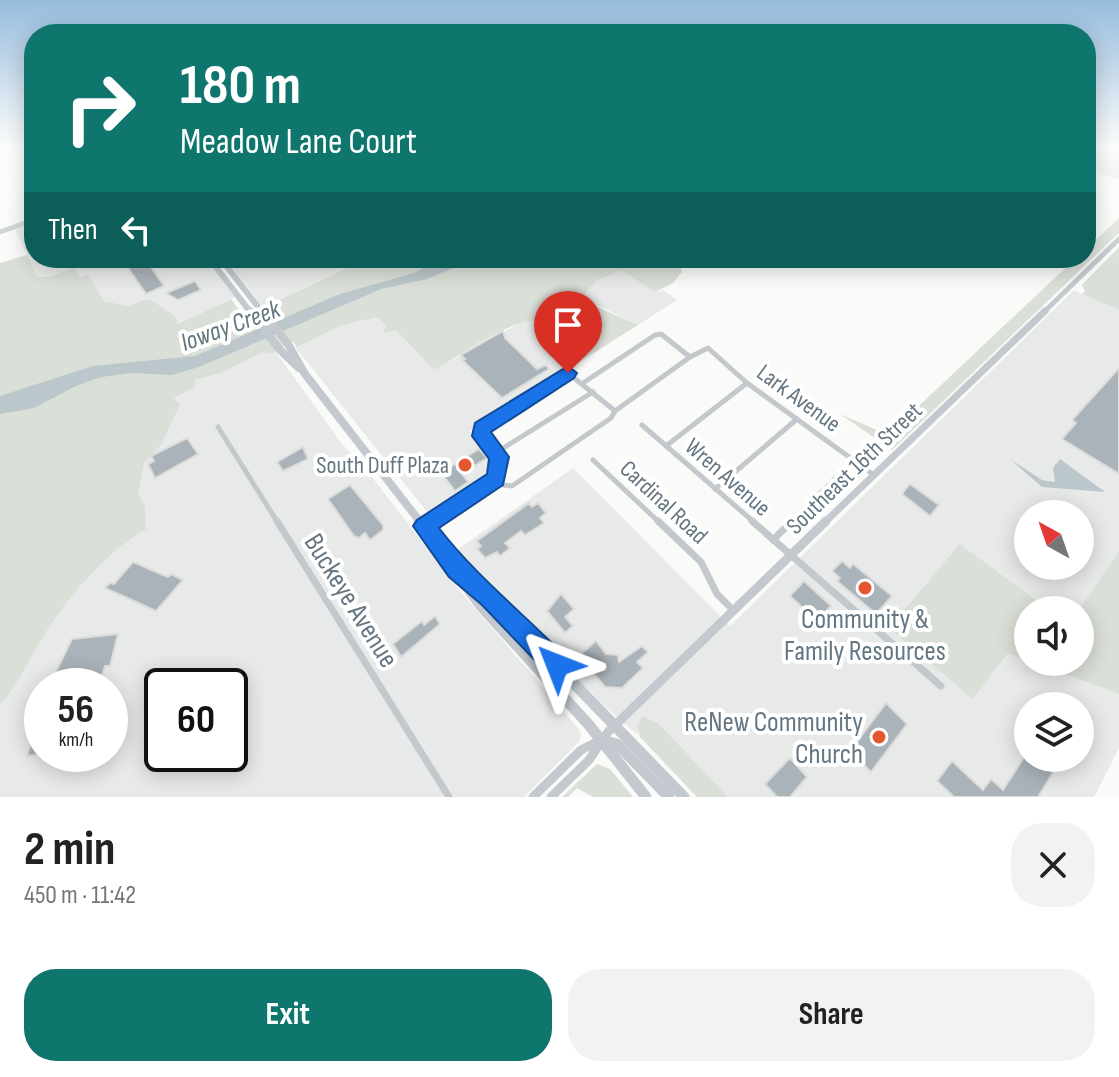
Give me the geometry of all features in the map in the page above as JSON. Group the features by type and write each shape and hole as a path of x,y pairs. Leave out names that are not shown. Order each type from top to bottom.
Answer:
{"main road":[{"name":"Southeast 16th Street","path":"1096,261 1119,239"},
{"path":"217,268 279,349 305,374 424,526 481,606 601,740 646,797"},
{"path":"228,268 288,344 305,374"},
{"name":"Southeast 16th Street","path":"601,740 1089,268"},
{"path":"457,570 490,597 684,797"},
{"path":"551,797 589,760 601,740"},
{"path":"533,797 581,750 601,740 617,744 669,797"}],"street":[{"path":"0,232 24,224"},
{"path":"496,478 503,485 512,486 611,418 615,411 690,357 661,334 655,335 583,383"},
{"name":"Lark Avenue","path":"690,357 708,348 727,359 734,372 747,383 874,475"},
{"path":"424,526 496,478 500,457 482,436 482,428 568,373 615,411"},
{"path":"666,446 747,383"},
{"path":"497,452 593,392"},
{"path":"715,489 797,419"},
{"name":"Wren Avenue","path":"642,425 941,686"},
{"name":"Buckeye Avenue","path":"218,427 449,797"},
{"name":"Cardinal Road","path":"593,460 701,562 717,594 734,611"},
{"path":"773,540 853,461"}],"shaded area":[{"path":"1119,218 1119,233 1096,255 1096,240"},
{"path":"24,226 24,249 15,229"},
{"path":"1119,247 1119,310 1082,294 1085,291 1082,285"},
{"path":"24,256 24,268 33,268 37,277 49,277 75,268 80,277 88,274 104,301 128,306 143,300 153,301 177,318 177,324 231,299 249,323 269,313 266,306 347,268 681,268 682,272 673,283 655,292 622,271 597,280 583,297 586,302 638,325 568,369 568,347 538,320 498,332 434,370 396,330 383,331 386,326 378,317 339,326 297,347 293,342 272,353 263,352 221,373 195,380 195,387 174,398 180,404 161,445 144,463 138,494 145,506 146,529 114,552 84,581 47,630 16,684 0,704 0,263"},
{"path":"33,268 213,268 235,297 176,324 143,300 128,306 104,301 88,274 80,277 37,277"},
{"path":"232,268 346,268 263,307"},
{"name":"Ioway Creek","path":"423,268 453,268 427,279 381,289 199,367 172,375 132,373 101,377 34,408 0,414 0,396 93,366 195,356 340,294"},
{"path":"1065,268 1082,268 892,450 840,414 888,435"},
{"path":"622,271 655,292 663,290 677,300 638,325 583,298 597,280"},
{"path":"1074,290 1119,310 1119,551 1088,596 1031,596 960,544 1009,653 1014,655 1014,676 1071,676 1119,694 1119,748 1094,797 728,797 659,724 637,732 640,737 601,703 507,608 457,550 573,468 730,626"},
{"path":"378,317 386,327 384,331 396,329 434,370 526,320 538,320 568,347 568,369 469,431 499,464 428,513 295,347 339,326"},
{"path":"275,351 342,444 371,476 460,591 577,727 581,733 579,742 524,797 0,797 0,615 120,471 152,409 194,387 195,380 221,373 263,352"},
{"path":"1010,459 1042,480 1055,482 1053,468 1060,459 1105,492 1042,487"},
{"path":"960,544 1031,596 1014,596 1014,655 1008,653 973,699 889,628"},
{"path":"1119,551 1119,694 1071,676 1094,676 1094,596 1088,596"},
{"path":"643,716 659,724 728,797 697,797 640,737 637,725"},
{"path":"597,764 610,769 633,797 593,797 577,788 568,797 562,797"}],"building":[{"path":"128,268 152,268 164,286 146,294"},
{"path":"195,281 201,290 178,300 166,293"},
{"path":"503,331 505,338 537,369 546,365 549,369 502,398 462,360 465,359 461,355"},
{"path":"1119,368 1119,474 1062,439 1076,423 1072,420"},
{"path":"187,438 198,454 155,478 148,464 154,461 151,456"},
{"path":"303,447 308,459 283,471 277,462"},
{"name":"South Duff Plaza","path":"479,449 487,458 462,474 468,482 455,491 443,472"},
{"path":"910,484 939,505 930,516 902,494"},
{"path":"350,485 383,525 383,530 370,540 365,533 359,538 354,536 328,499"},
{"path":"529,503 532,507 538,503 546,513 540,518 544,523 525,535 521,531 505,543 510,548 500,556 497,552 485,558 477,549 481,546 477,541"},
{"name":"Community & Family Resources","path":"842,561 850,568 853,564 892,596 876,614 837,581 840,578 832,571"},
{"path":"133,562 183,580 156,611 105,588 110,583 114,584"},
{"path":"804,581 831,606 817,621 790,596"},
{"path":"561,594 574,609 565,617 573,626 565,633 547,611"},
{"path":"435,616 440,624 401,657 393,644 422,621 424,625"},
{"path":"118,634 110,666 58,668 72,639"},
{"path":"596,641 606,654 618,655 619,662 642,646 648,652 637,662 643,668 622,688 605,687 579,656"},
{"name":"ReNew Community Church","path":"886,703 907,724 871,772 850,751"},
{"path":"790,758 807,777 790,797 777,797 765,784"},
{"path":"952,761 983,790 991,779 1003,790 1015,772 1053,772 1038,797 954,797 937,781"}],"place":[{"name":"South Duff Plaza","path":"465,465"},
{"name":"Community & Family Resources","path":"865,588"},
{"name":"ReNew Community Church","path":"879,737"}],"route":[{"path":"557,665 481,588 457,570 424,526 496,478 500,457 482,436 482,428 568,373"}]}
